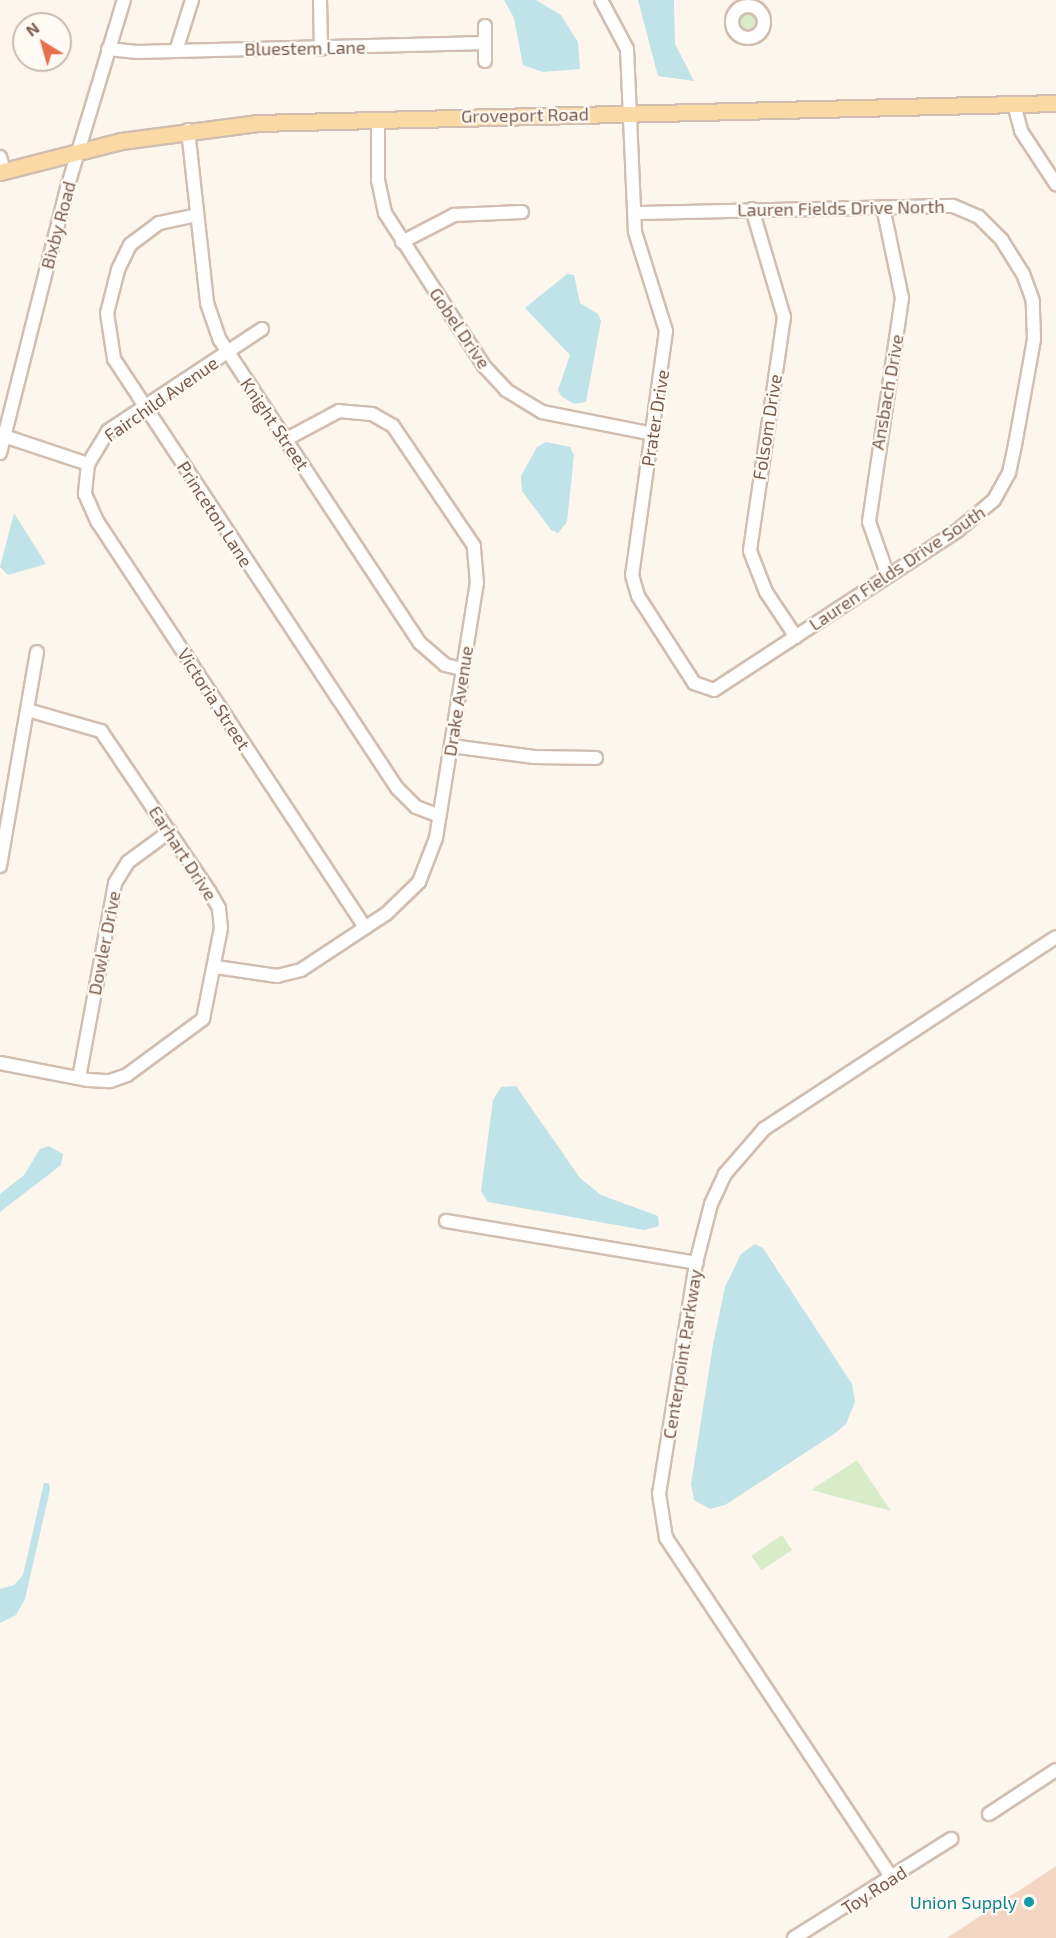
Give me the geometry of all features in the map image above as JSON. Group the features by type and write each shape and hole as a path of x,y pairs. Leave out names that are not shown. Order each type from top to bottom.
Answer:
{"main road":[{"name":"Groveport Road","path":"1,167 188,130 378,119 1056,103"}],"street":[{"name":"Bixby Road","path":"0,453 78,150 124,0"},
{"path":"176,51 192,0"},
{"path":"320,0 321,49"},
{"name":"Prater Drive","path":"601,0 627,49 634,213 640,257 666,331 632,576 638,596 694,683 705,690 718,688"},
{"path":"485,26 485,61"},
{"name":"Bluestem Lane","path":"108,49 176,51 321,49 485,43"},
{"path":"1014,104 1021,131 1056,184"},
{"name":"Gobel Drive","path":"378,119 381,201 402,242 484,366 519,399 542,412 653,434"},
{"name":"Knight Street","path":"188,130 207,303 227,353 420,643 445,664 462,669"},
{"name":"Lauren Fields Drive North","path":"634,213 935,204 979,218 1013,256 1033,301"},
{"name":"Ansbach Drive","path":"883,207 902,298 869,522 888,576"},
{"name":"Folsom Drive","path":"752,210 784,317 750,551 766,592 796,637"},
{"path":"402,242 454,215 522,212"},
{"name":"Princeton Lane","path":"197,214 143,231 118,270 107,314 110,350 145,407 397,788 416,807 439,816"},
{"name":"Lauren Fields Drive South","path":"718,688 980,514 1004,484 1034,339 1033,301"},
{"name":"Fairchild Avenue","path":"88,464 103,437 262,329"},
{"name":"Drake Avenue","path":"216,967 289,975 365,928 404,900 419,882 430,861 439,816 477,560 468,537 407,442 385,421 353,410 320,417 285,440"},
{"path":"4,436 88,464"},
{"name":"Victoria Street","path":"88,464 85,494 97,521 365,928"},
{"path":"0,866 37,652"},
{"name":"Earhart Drive","path":"0,1063 79,1078 118,1078 194,1030 206,1012 216,967 219,909 170,831 101,731 28,710"},
{"path":"451,746 534,758 596,758"},
{"name":"Dowler Drive","path":"79,1078 115,883 128,862 170,831"},
{"name":"Centerpoint Parkway","path":"892,1878 666,1538 659,1494 696,1263 711,1204 725,1174 764,1129 1056,937"},
{"path":"446,1221 696,1263"},
{"path":"989,1814 1056,1770"},
{"name":"Toy Road","path":"794,1938 951,1839"}],"green space":[{"path":"749,11 757,14 760,22 757,30 749,33 741,30 738,22 741,14"},
{"path":"857,1460 891,1511 811,1490"},
{"path":"782,1535 792,1550 761,1571 751,1556"}],"water":[{"path":"504,0 536,0 561,15 578,42 580,69 543,72 523,65 514,18"},
{"path":"638,0 674,0 675,44 694,81 658,76"},
{"path":"567,274 574,275 580,303 598,314 601,321 586,402 574,404 561,396 558,390 570,355 525,308"},
{"path":"546,442 570,447 574,455 567,522 558,533 551,530 522,491 521,476 537,447"},
{"path":"14,513 46,564 8,575 0,567"},
{"path":"516,1086 580,1178 601,1195 658,1216 659,1226 644,1230 488,1202 481,1191 493,1100 501,1087"},
{"path":"49,1146 63,1154 61,1165 0,1212 0,1194 24,1175 40,1149"},
{"path":"755,1244 763,1248 852,1384 855,1402 846,1424 834,1434 725,1505 710,1509 694,1500 691,1484 713,1345 725,1287 741,1254"},
{"path":"44,1483 49,1483 50,1490 25,1599 16,1615 0,1623 0,1589 14,1585 23,1575"}],"building":[{"name":"Union Supply","path":"1056,1866 1056,1938 947,1938"}],"place":[{"name":"Union Supply","path":"1029,1902"}]}
